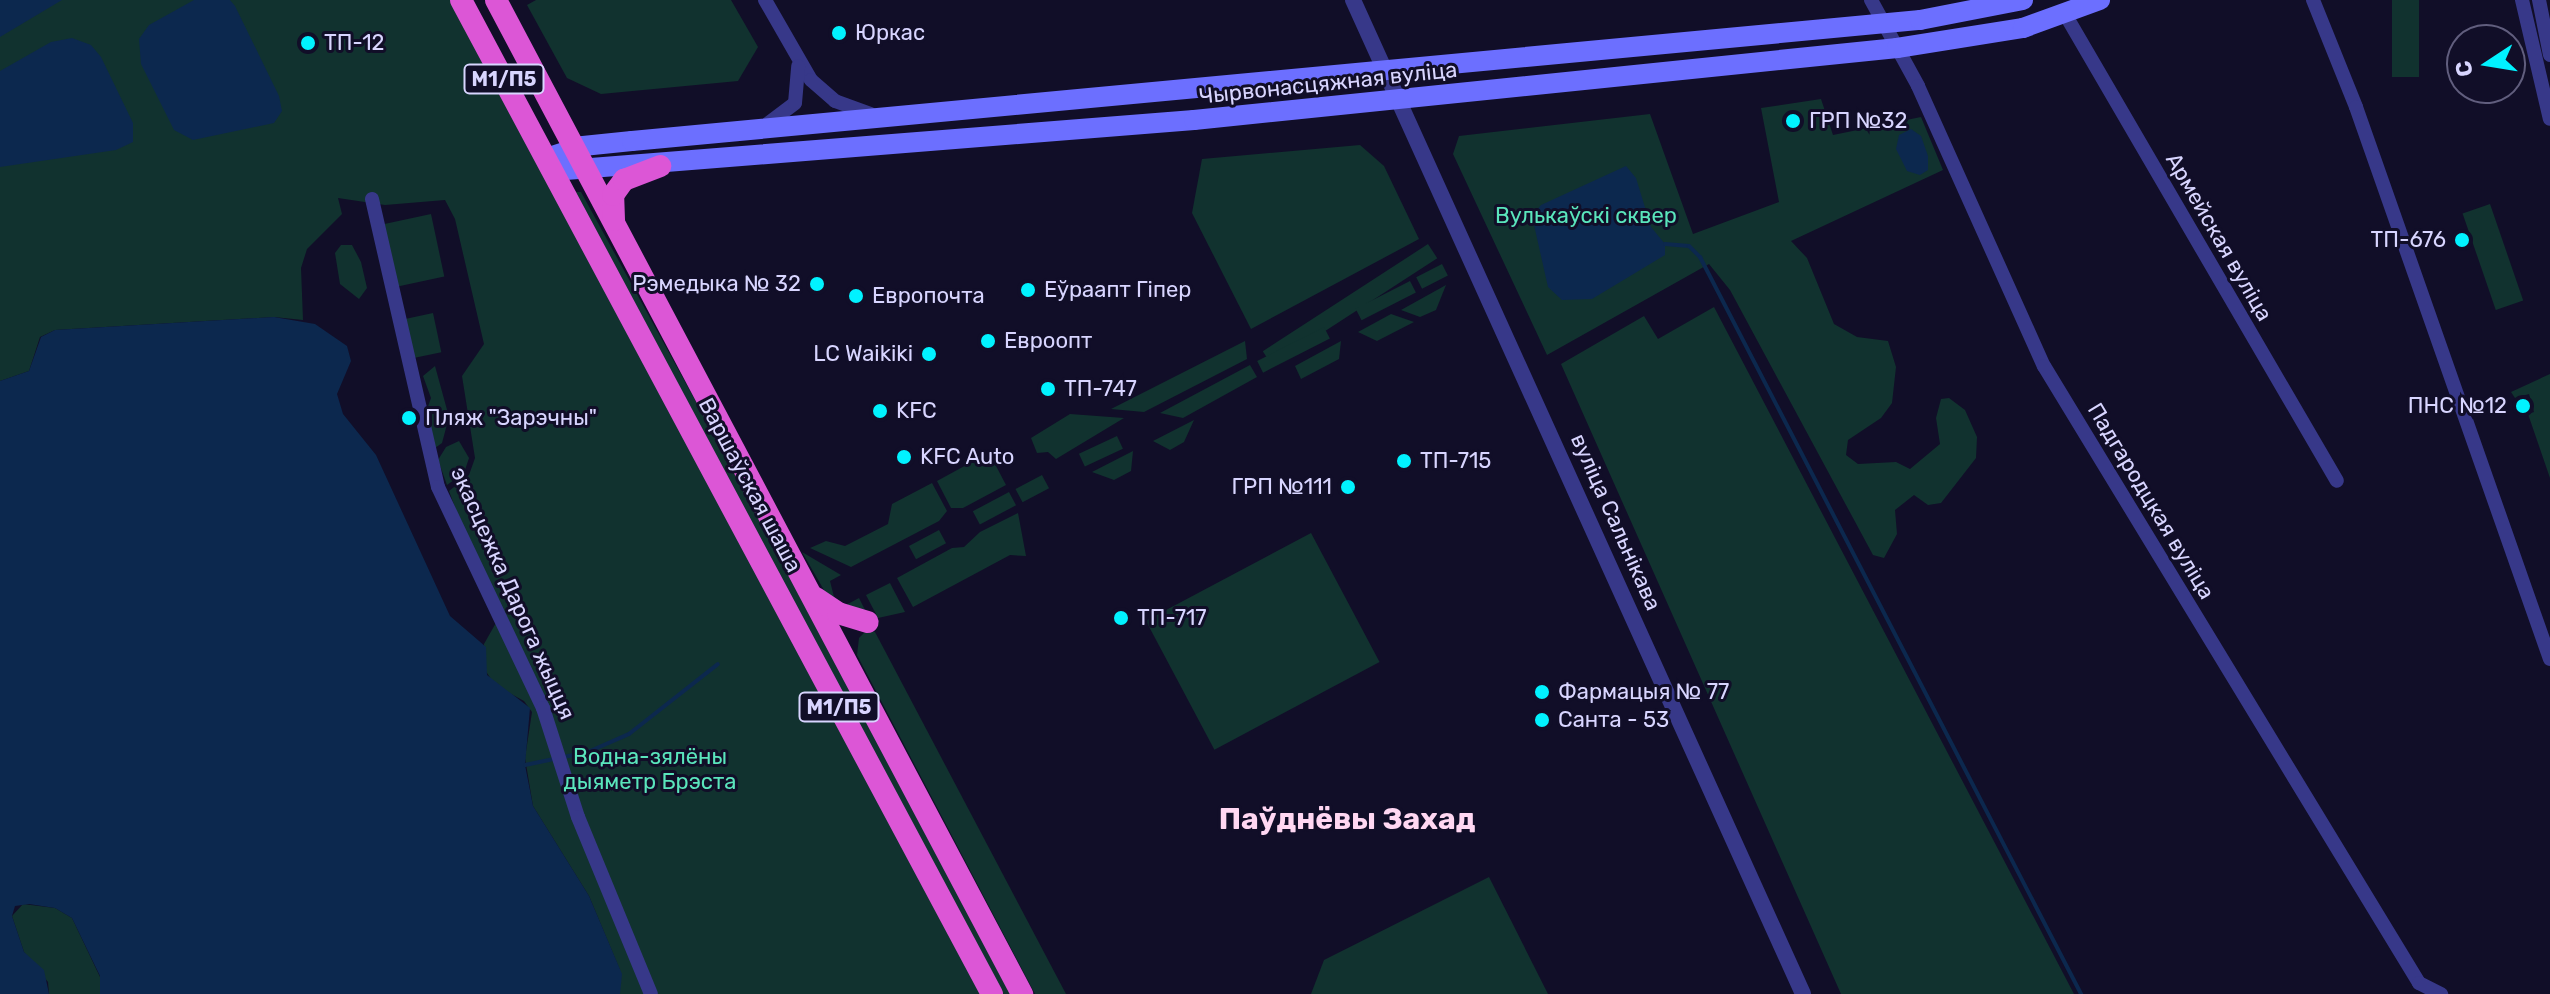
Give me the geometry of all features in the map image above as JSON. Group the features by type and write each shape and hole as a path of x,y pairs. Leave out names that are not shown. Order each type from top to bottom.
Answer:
{"highway":[{"name":"Варшаўская шаша","path":"461,0 992,994"},
{"name":"Варшаўская шаша","path":"496,0 1022,994"},
{"path":"615,225 613,195 624,180 660,166"},
{"path":"809,592 838,613 868,622 852,638 850,667"}],"main road":[{"name":"Чырвонасцяжная вуліца","path":"550,165 574,149 1884,23 2023,0"},
{"name":"Чырвонасцяжная вуліца","path":"550,165 586,172 660,166 1400,100 1897,48 1998,33 2065,14 2100,0"}],"street":[{"path":"765,0 796,58 835,101 887,118"},
{"name":"вуліца Сальнікава","path":"1353,0 1803,994"},
{"name":"Падгародцкая вуліца","path":"1871,0 1897,48 2044,366 2421,988 2441,994"},
{"path":"2313,0 2356,107 2550,659"},
{"path":"2522,0 2550,119"},
{"path":"2539,0 2550,55"},
{"name":"Армейская вуліца","path":"2065,14 2337,481"},
{"path":"756,130 780,118 795,103 800,81 796,58"},
{"name":"экасцежка Дарога жыцця","path":"372,199 438,487 543,708 578,817 651,994"}],"green space":[{"name":"Водна-зялёны дыяметр Брэста","path":"0,0 451,0 986,994 620,994 620,970 589,896 533,806 525,758 532,712 524,701 495,685 485,670 484,644 497,621 449,491 469,475 475,458 462,376 484,344 455,219 445,200 385,205 338,198 342,214 307,249 301,268 303,320 274,317 55,330 40,337 29,371 0,381"},
{"path":"536,0 731,0 758,47 738,81 601,94 567,78 527,5"},
{"path":"2392,0 2419,0 2419,77 2392,77"},
{"name":"Вулькаўскі сквер","path":"1821,99 1833,135 1921,117 1943,170 1791,241 1807,258 1834,324 1857,337 1888,341 1896,367 1892,403 1881,418 1848,440 1846,455 1858,464 1896,462 1910,469 1940,444 1936,418 1941,399 1949,398 1965,410 1977,437 1976,458 1941,503 1928,505 1914,495 1895,510 1897,534 1884,558 1873,555 1730,290 1709,264 1547,355 1453,154 1459,136 1650,114 1693,234 1779,202 1761,108"},
{"path":"1360,145 1384,166 1419,239 1251,329 1192,213 1202,159"},
{"path":"576,192 581,192 763,524 1011,994 1002,994"},
{"path":"2490,204 2523,300 2496,310 2463,213"},
{"path":"431,214 444,277 395,287 382,224"},
{"path":"1428,244 1437,258 1272,366 1263,351"},
{"path":"341,245 352,245 361,262 367,288 359,299 340,284 335,253"},
{"path":"1442,264 1448,276 1422,289 1416,277"},
{"path":"1410,281 1416,293 1362,320 1356,309"},
{"path":"1446,285 1436,310 1420,317 1401,310"},
{"path":"1714,307 2074,994 1841,994 1561,364 1644,316 1658,339"},
{"path":"433,313 441,352 410,359 402,320"},
{"path":"1391,314 1414,322 1377,341 1358,332"},
{"path":"1324,327 1330,339 1263,373 1257,361"},
{"path":"1245,341 1247,359 1144,412 1111,409"},
{"path":"1341,341 1339,359 1301,379 1295,366"},
{"path":"1250,365 1257,377 1183,418 1160,413"},
{"path":"435,366 449,417 442,443 435,448 426,412 431,398 423,376"},
{"path":"2550,374 2550,478 2528,414 2534,412 2529,394 2515,398 2511,392"},
{"path":"1070,414 1124,418 1056,459 1048,452 1037,453 1031,438"},
{"path":"1194,420 1184,442 1170,450 1153,441"},
{"path":"1117,436 1123,449 1085,466 1079,454"},
{"path":"459,441 469,458 464,473 447,485 438,460 446,447"},
{"path":"1133,451 1131,471 1114,480 1092,472"},
{"path":"981,457 995,464 1006,485 963,508 951,508 937,481"},
{"path":"1042,475 1049,488 1023,502 1016,489"},
{"path":"932,483 947,511 939,521 851,567 810,548 826,541 845,546 888,524 892,504"},
{"path":"1009,492 1016,505 980,524 973,511"},
{"path":"1018,513 1026,556 1010,555 913,607 897,578 952,548 964,547 980,532"},
{"path":"939,530 946,543 916,559 909,546"},
{"path":"1311,533 1380,662 1214,750 1146,621"},
{"path":"802,552 841,575 830,581 834,597 844,606 859,598 868,616 832,604"},
{"path":"890,583 905,612 878,618 866,595"},
{"path":"867,630 875,632 1066,994 1035,994 857,655 859,638"},
{"path":"1489,877 1548,994 1311,994 1324,960"},
{"path":"23,904 55,908 72,918 100,977 100,994 49,994 48,982 24,952 12,916"}],"water":[{"path":"0,0 62,0 0,37"},
{"path":"194,0 230,0 235,6 279,96 282,111 274,123 193,140 174,130 141,64 139,39 149,25"},
{"path":"72,38 91,45 101,57 133,123 133,142 116,150 0,167 0,71 51,42"},
{"path":"1911,129 1921,136 1928,156 1928,170 1920,175 1907,171 1896,149 1899,135"},
{"path":"1626,166 1636,178 1651,227 1665,244 1665,255 1592,299 1562,300 1548,287 1532,216 1541,205"},
{"path":"274,317 315,324 347,346 351,361 337,394 343,414 376,455 450,616 486,647 487,675 530,708 525,765 533,806 589,896 622,974 620,994 100,994 100,976 72,918 55,908 29,904 15,906 12,916 24,952 44,970 49,994 0,994 0,381 29,371 41,337 55,330"}],"waterway":[{"path":"1665,244 1689,246 1700,257 2081,994"},
{"path":"525,765 588,752 629,734 718,664"}],"place":[{"name":"Юркас","path":"839,33"},
{"name":"ТП-12","path":"308,43"},
{"name":"ГРП №32","path":"1793,121"},
{"name":"ТП-676","path":"2462,240"},
{"name":"Рэмедыка № 32","path":"817,284"},
{"name":"Еўраапт Гіпер","path":"1028,290"},
{"name":"Европочта","path":"856,296"},
{"name":"Евроопт","path":"988,341"},
{"name":"LC Waikiki","path":"929,354"},
{"name":"ТП-747","path":"1048,389"},
{"name":"ПНС №12","path":"2523,406"},
{"name":"KFC","path":"880,411"},
{"name":"Пляж \"Зарэчны\"","path":"409,418"},
{"name":"KFC Auto","path":"904,457"},
{"name":"ТП-715","path":"1404,461"},
{"name":"ГРП №111","path":"1348,487"},
{"name":"ТП-717","path":"1121,618"},
{"name":"Фармацыя № 77","path":"1542,692"},
{"name":"Санта - 53","path":"1542,720"}],"district":[{"name":"Паўднёвы Захад","path":"1347,819"}]}
